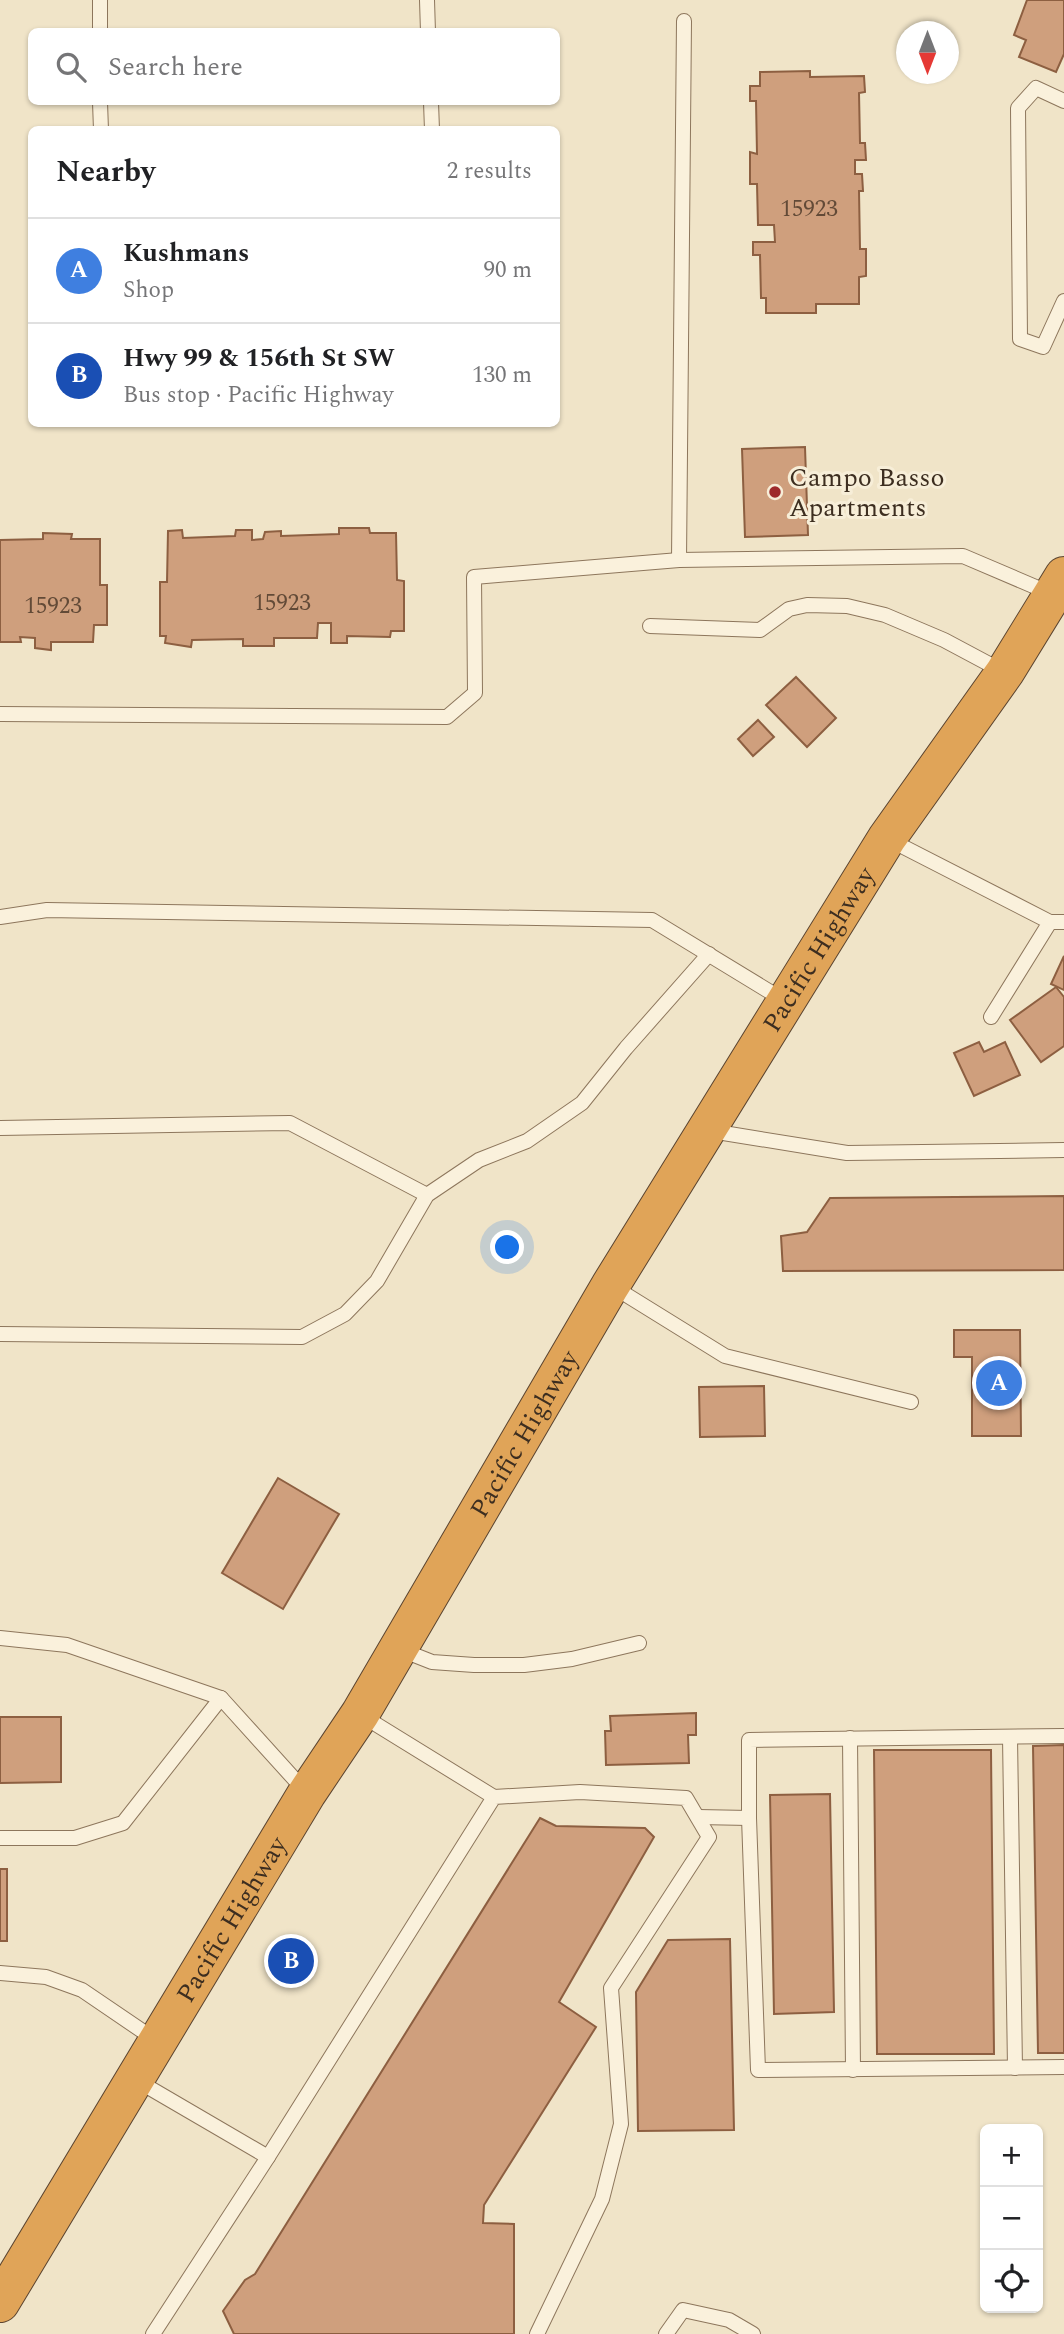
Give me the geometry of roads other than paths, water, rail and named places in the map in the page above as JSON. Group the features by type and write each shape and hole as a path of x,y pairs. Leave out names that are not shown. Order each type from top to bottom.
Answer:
{"highway":[{"name":"Pacific Highway","path":"0,2303 307,1793 360,1714 610,1286 706,1130 887,838 1005,672 1058,586"}],"lane":[{"path":"100,0 100,28"},
{"path":"427,0 428,28"},
{"path":"679,560 684,21"},
{"path":"1064,101 1036,88 1018,108 1020,339 1043,347 1064,301"},
{"path":"100,105 101,126"},
{"path":"431,105 432,126"},
{"path":"0,714 447,717 475,693 474,577 679,560 963,556 1058,586"},
{"path":"650,626 760,629 789,609 807,605 847,606 886,615 1005,672"},
{"path":"887,838 1057,922 990,1017"},
{"path":"0,917 47,910 652,920 786,1002"},
{"path":"0,1334 302,1337 345,1314 377,1281 427,1195 479,1160 527,1142 582,1103 626,1048 709,954"},
{"path":"0,1128 290,1123 427,1195"},
{"path":"706,1130 847,1153 1064,1150"},
{"path":"610,1286 725,1356 911,1402"},
{"path":"0,1638 67,1645 220,1698 307,1793"},
{"path":"398,1649 432,1662 524,1665 572,1659 639,1643"},
{"path":"0,1838 75,1838 123,1823 220,1698"},
{"path":"360,1714 494,1797 580,1792 686,1798 709,1837 611,1988 621,2124 602,2199 537,2334"},
{"path":"1064,1736 749,1740 748,1818 758,2070 1064,2067"},
{"path":"1010,1737 1015,2068"},
{"path":"850,1738 853,2070"},
{"path":"153,2334 268,2157 494,1797"},
{"path":"698,1817 748,1818"},
{"path":"0,1973 46,1977 82,1990 159,2042"},
{"path":"136,2080 268,2157"},
{"path":"666,2334 683,2309 729,2320 752,2334"}],"place":[{"name":"Campo Basso Apartments","path":"775,492"},
{"name":"Kushmans","path":"999,1383"},
{"name":"Hwy 99 & 156th St SW","path":"291,1961"}]}
